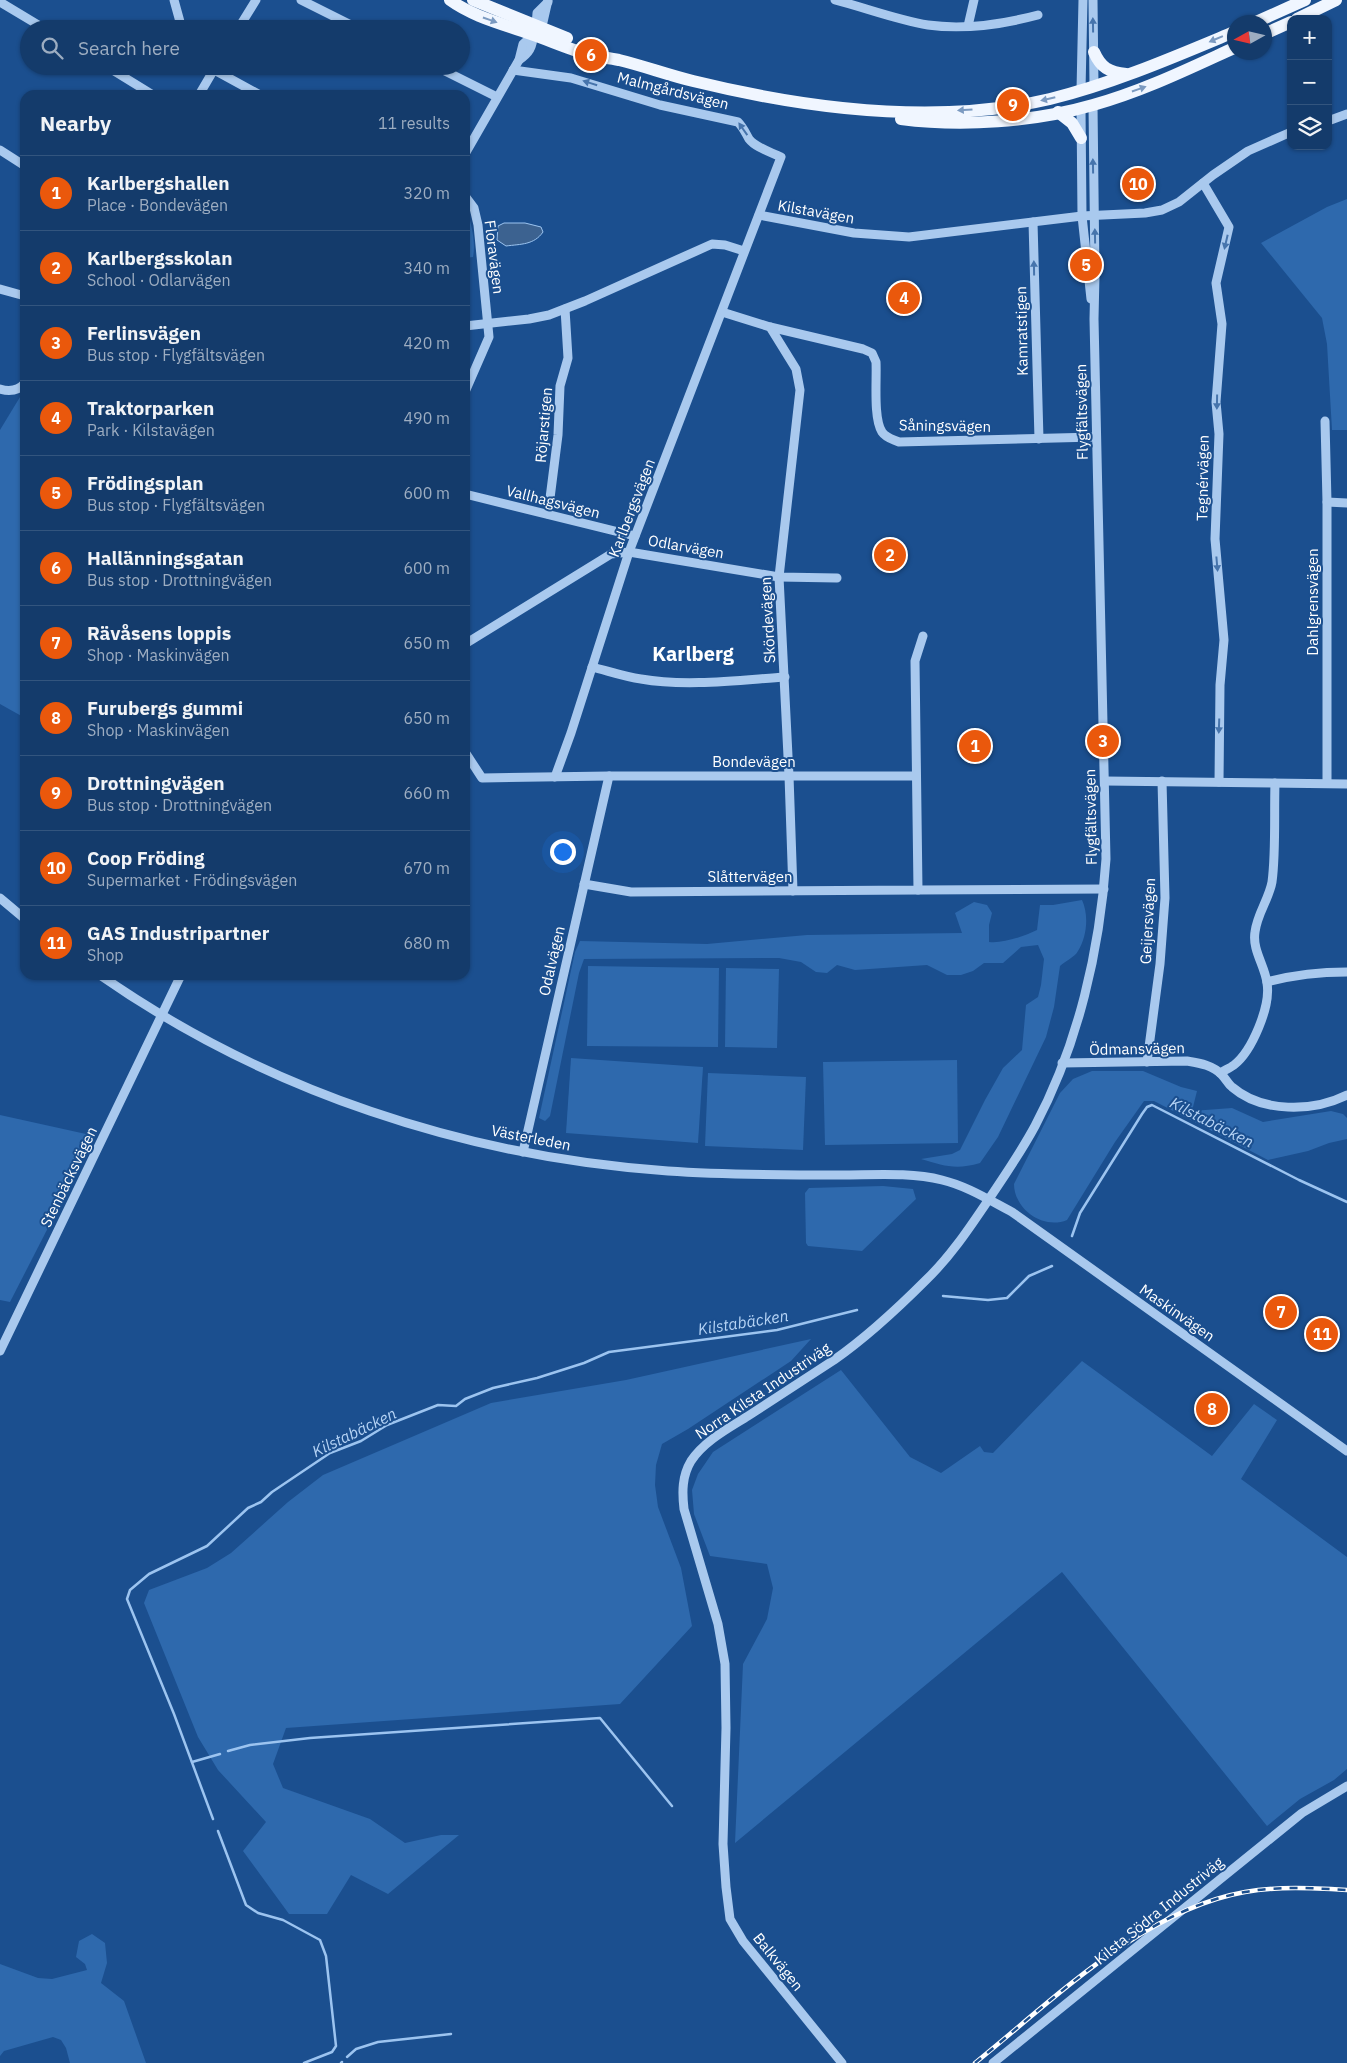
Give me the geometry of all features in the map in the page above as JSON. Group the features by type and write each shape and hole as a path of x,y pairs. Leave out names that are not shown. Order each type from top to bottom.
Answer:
{"main road":[{"path":"450,0 461,8 480,16 534,30 618,60 692,81 751,94 890,118 957,123 993,122 1087,106 1162,81 1227,51"},
{"path":"473,0 534,30"},
{"path":"1272,15 1305,0"},
{"path":"1305,15 1336,0"},
{"path":"1272,30 1287,24"},
{"path":"845,109 914,112 966,111 1039,101 1128,75 1227,35"},
{"path":"1094,52 1101,65 1106,69 1128,75"},
{"path":"1087,106 1088,88"},
{"path":"1058,112 1072,123 1081,138"}],"street":[{"path":"174,0 180,20"},
{"path":"244,20 256,0"},
{"path":"301,0 341,20"},
{"path":"835,0 849,2 928,25 968,26 1038,15"},
{"path":"968,26 974,0"},
{"path":"1083,0 1088,88"},
{"path":"1088,88 1094,52 1093,0"},
{"path":"470,145 519,60 528,54 532,47 534,30 543,22 548,1"},
{"path":"0,2 30,20"},
{"name":"Malmgårdsvägen","path":"513,70 572,78 660,105 738,122 745,128 749,139 758,147 781,157 759,215"},
{"path":"121,75 145,90"},
{"path":"201,90 209,75"},
{"path":"224,75 251,90"},
{"path":"453,75 497,97"},
{"name":"Flygfältsvägen","path":"1087,106 1081,138 1082,216 1094,319"},
{"name":"Flygfältsvägen","path":"989,1200 1036,1124 1062,1063 1084,997 1097,938 1104,889 1106,859 1094,319 1096,277 1087,106"},
{"path":"1332,120 1347,114"},
{"name":"Kilstavägen","path":"744,251 759,215 854,233 909,238 1094,214 1145,213 1162,210 1179,202 1248,151 1287,134"},
{"path":"0,150 20,163"},
{"name":"Tegnérvägen","path":"1203,183 1229,227 1216,284 1222,324 1217,395 1219,434 1215,539 1224,640 1220,685 1219,782"},
{"name":"Floravägen","path":"470,203 474,208 478,225 489,337 486,348 470,382"},
{"name":"Kamratstigen","path":"1033,222 1039,439"},
{"path":"470,325 529,319 566,309 712,244 725,244 744,251"},
{"name":"Karlbergsvägen","path":"554,777 629,552 744,251"},
{"path":"0,289 20,295"},
{"name":"Röjarstigen","path":"548,514 558,435 560,392 568,358 566,309"},
{"name":"Såningsvägen","path":"722,312 770,328 864,349 872,353 876,362 878,421 882,431 888,438 899,442 1096,437"},
{"name":"Skördevägen","path":"770,328 796,369 800,390 779,577 785,678 792,891"},
{"path":"0,389 14,391 20,388"},
{"name":"Dahlgrensvägen","path":"1325,421 1327,502 1327,784"},
{"name":"Vallhagsvägen","path":"470,495 635,536"},
{"path":"1327,502 1347,503"},
{"name":"Odlarvägen","path":"470,641 611,554 629,552 779,577 837,578"},
{"path":"918,890 915,660 923,636"},
{"path":"592,667 655,681 686,682 785,678"},
{"name":"Bondevägen","path":"470,760 482,778 916,776"},
{"name":"Odalvägen","path":"523,1152 608,776"},
{"path":"1104,781 1347,784"},
{"name":"Geijersvägen","path":"1147,1062 1160,964 1165,898 1162,782"},
{"path":"1220,1073 1234,1065 1245,1051 1256,1031 1268,997 1267,982 1257,953 1254,934 1257,917 1271,884 1275,783"},
{"name":"Slåttervägen","path":"584,884 630,892 1104,889"},
{"path":"0,898 20,915"},
{"path":"1267,982 1311,974 1347,972"},
{"name":"Västerleden","path":"108,980 162,1014 254,1064 342,1101 429,1130 523,1152 611,1166 693,1173 920,1176 956,1184 989,1200"},
{"path":"162,1014 179,980"},
{"name":"Stenbäcksvägen","path":"0,1351 162,1014"},
{"name":"Ödmansvägen","path":"1062,1063 1187,1061 1204,1064 1220,1073 1232,1087 1247,1096 1265,1103 1282,1106 1320,1105 1347,1096"},
{"name":"Maskinvägen","path":"989,1200 1012,1212 1347,1451"},
{"name":"Norra Kilsta Industriväg","path":"725,1865 726,1728 724,1664 718,1624 684,1509 682,1492 684,1477 690,1462 700,1450 715,1438 835,1359 889,1315 928,1278 989,1200"},
{"name":"Kilsta Södra Industriväg","path":"993,2063 1289,1824 1316,1804 1347,1786"},
{"name":"Balkvägen","path":"725,1865 727,1904 734,1928 842,2063"}],"shaded area":[{"path":"1347,199 1347,430 1332,430 1327,344 1322,318 1261,243 1327,207"},
{"path":"470,222 474,245 473,257 470,257"},
{"path":"504,223 525,223 541,227 543,232 531,242 506,246 497,240 498,226"},
{"path":"20,397 20,715 0,704 0,430"},
{"path":"1082,900 1086,912 1085,933 1077,953 1060,966 1054,1007 1046,1037 998,1137 980,1163 957,1167 921,1159 952,1154 960,1150 1003,1068 1022,1050 1026,1005 1038,997 1041,985 1044,959 1038,945 1021,947 1003,963 984,963 973,971 961,975 947,975 927,965 855,970 837,965 827,973 816,972 801,962 779,958 584,959 579,973 550,1116 545,1121 539,1118 575,952 580,941 707,944 807,935 962,933 955,913 974,902 987,905 992,913 989,925 989,942 1000,942 1037,930 1040,905 1053,905"},
{"path":"588,966 719,968 718,1047 587,1046"},
{"path":"726,968 779,969 777,1048 725,1047"},
{"path":"571,1058 703,1067 698,1143 566,1133"},
{"path":"957,1060 958,1143 825,1145 823,1062"},
{"path":"1092,1071 1143,1071 1181,1087 1197,1091 1192,1111 1232,1108 1263,1122 1331,1111 1343,1114 1347,1118 1347,1139 1308,1151 1268,1160 1154,1101 1144,1101 1115,1142 1067,1220 1049,1222 1040,1220 1024,1209 1015,1193 1014,1184 1060,1093 1073,1079"},
{"path":"708,1073 806,1077 803,1150 705,1146"},
{"path":"0,1115 95,1136 10,1302 0,1300"},
{"path":"883,1186 913,1189 916,1199 862,1251 808,1246 806,1243 805,1193 809,1188"},
{"path":"811,1339 791,1361 662,1444 656,1465 655,1485 658,1507 681,1568 692,1626 620,1704 286,1728 273,1764 283,1788 370,1819 405,1843 441,1835 459,1835 388,1894 351,1875 327,1914 289,1914 243,1851 266,1822 218,1770 198,1737 144,1603 149,1590 207,1568 231,1553 288,1502 323,1475 491,1403 626,1380"},
{"path":"1082,1361 1212,1456 1254,1404 1277,1420 1241,1479 1347,1557 1347,1769 1334,1780 1300,1799 1267,1826 1062,1572 735,1843 743,1664 767,1619 773,1588 767,1564 710,1556 694,1514 692,1490 698,1474 713,1452 841,1370 910,1457 941,1473 980,1446 984,1452 993,1453"},
{"path":"92,1934 105,1943 107,1963 101,1983 124,2001 146,2063 70,2063 66,2048 61,2040 53,2037 4,2051 0,2056 0,1964 38,1978 52,1979 87,1970 85,1964 76,1957 79,1941"}],"waterway":[{"name":"Kilstabäcken","path":"1072,1236 1080,1213 1142,1114 1147,1107 1152,1105 1299,1180 1347,1202"},
{"name":"Kilstabäcken","path":"943,1296 988,1300 1007,1298 1029,1276 1052,1266"},
{"name":"Kilstabäcken","path":"213,1819 174,1714 127,1599 130,1590 149,1574 207,1546 248,1508 261,1502 272,1492 330,1453 361,1441 387,1425 438,1405 456,1406 465,1399 493,1388 537,1378 584,1363 609,1352 777,1330 857,1310"},
{"path":"228,1751 250,1745 310,1738 600,1718 672,1806"},
{"path":"192,1762 220,1754"},
{"name":"Kilstabäcken","path":"218,1831 246,1905 258,1913 283,1920 320,1940 326,1956 336,2046 332,2052 304,2063"},
{"path":"347,2057 356,2049 378,2042 451,2034"}],"railway":[{"path":"975,2063 1101,1961 1135,1937 1171,1917 1207,1902 1257,1890 1283,1888 1347,1890"}],"place":[{"name":"Hallänningsgatan","path":"591,55"},
{"name":"Drottningvägen","path":"1013,105"},
{"name":"Coop Fröding","path":"1138,184"},
{"name":"Frödingsplan","path":"1086,265"},
{"name":"Traktorparken","path":"904,298"},
{"name":"Karlbergsskolan","path":"890,555"},
{"name":"Ferlinsvägen","path":"1103,741"},
{"name":"Karlbergshallen","path":"975,746"},
{"name":"Rävåsens loppis","path":"1281,1312"},
{"name":"GAS Industripartner","path":"1322,1334"},
{"name":"Furubergs gummi","path":"1212,1409"}],"district":[{"name":"Karlberg","path":"693,654"}]}
